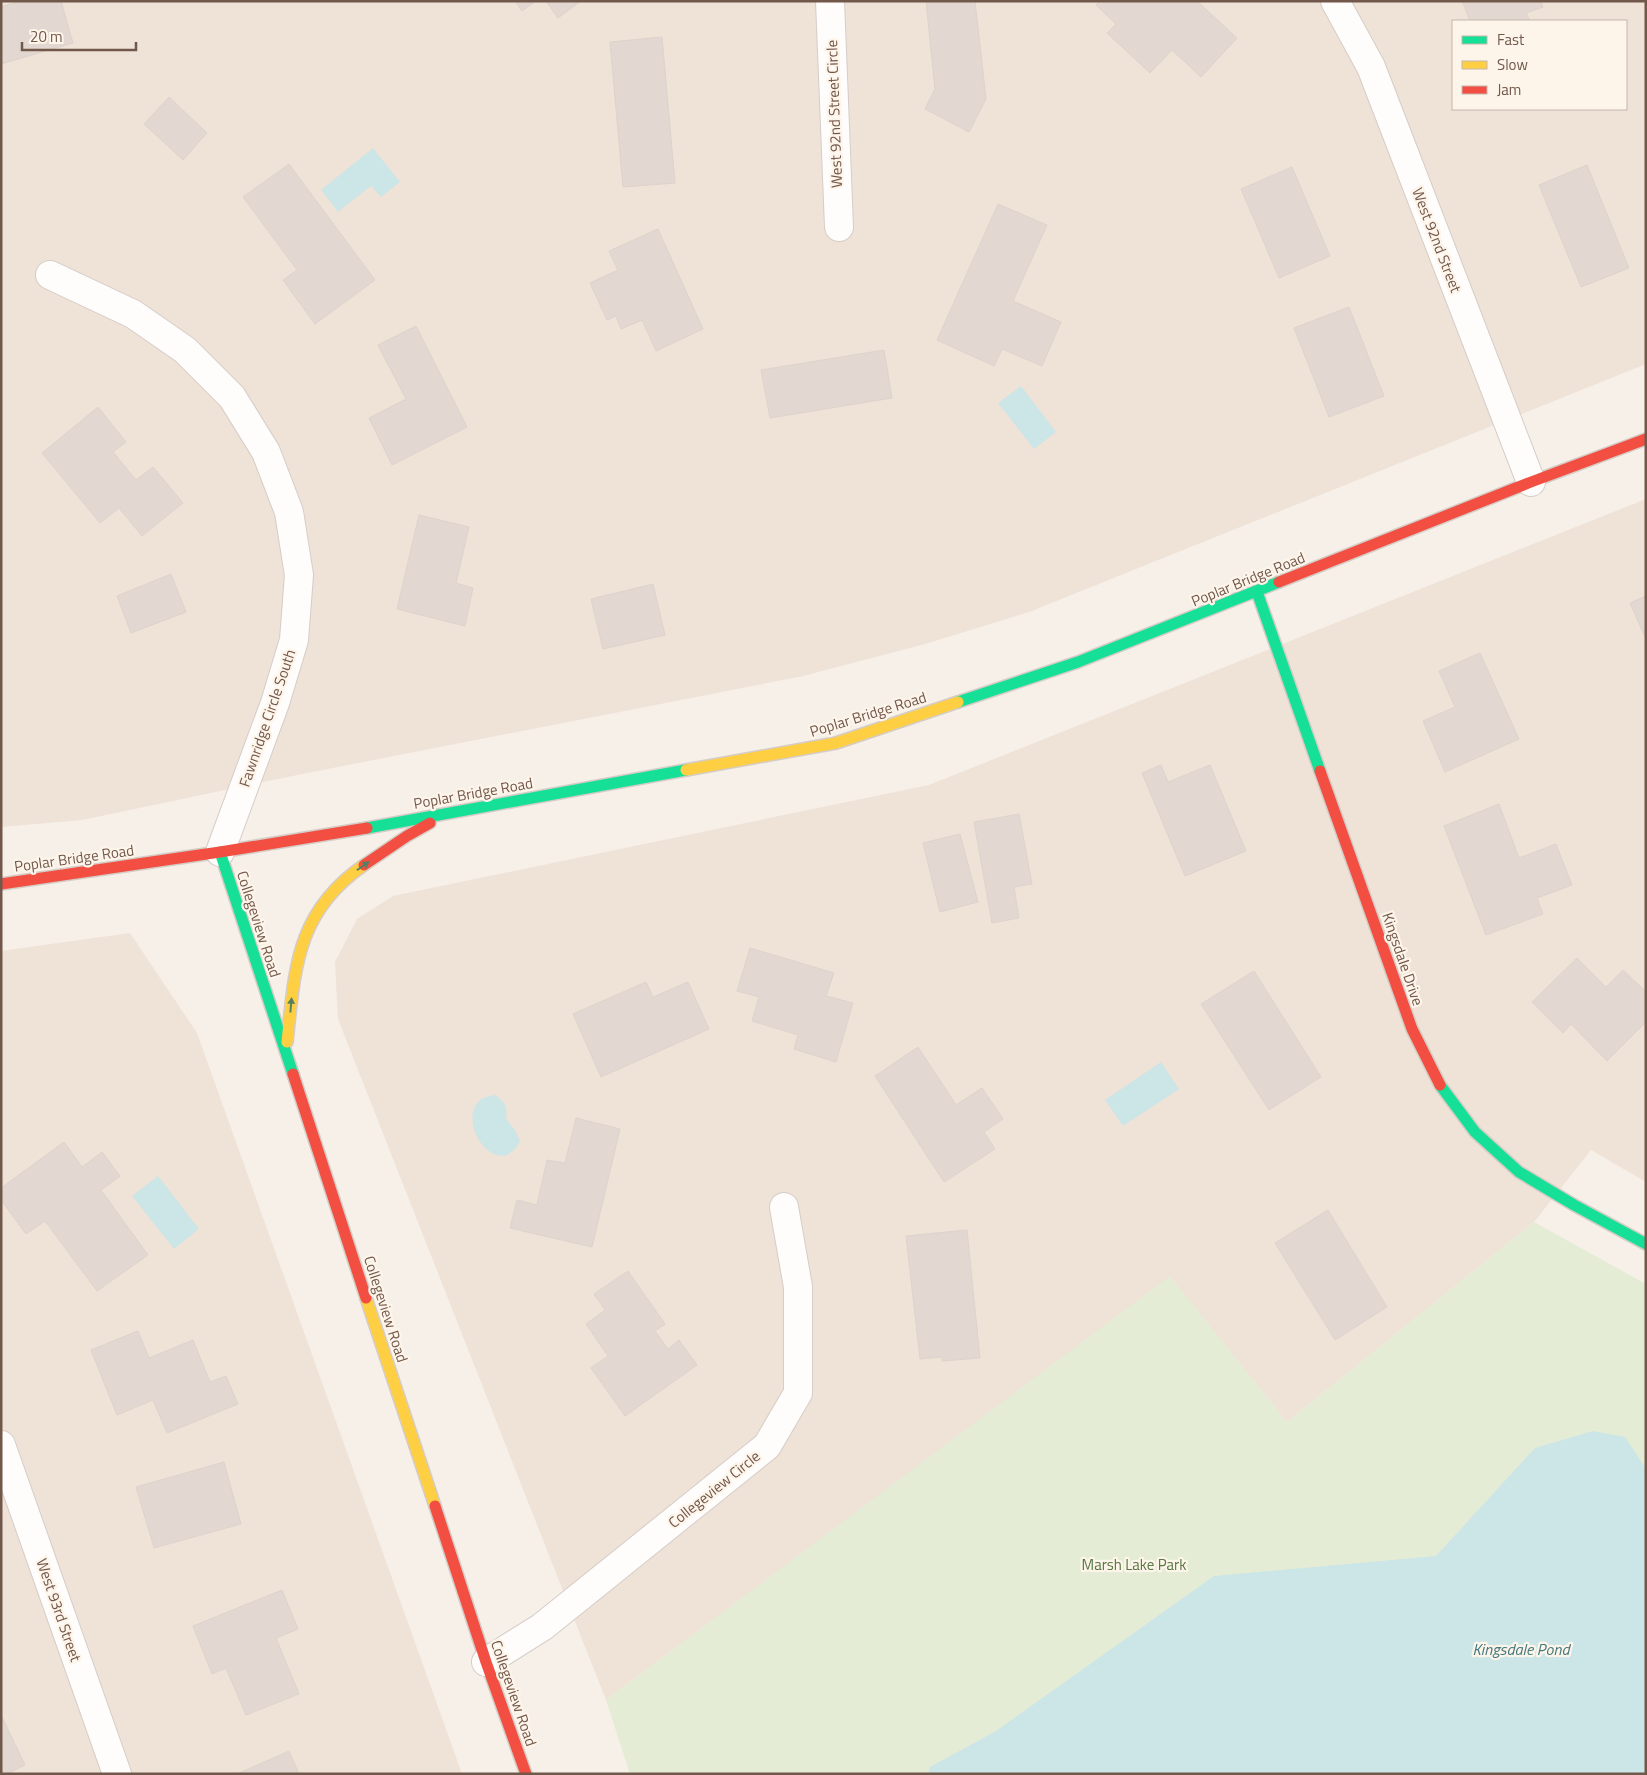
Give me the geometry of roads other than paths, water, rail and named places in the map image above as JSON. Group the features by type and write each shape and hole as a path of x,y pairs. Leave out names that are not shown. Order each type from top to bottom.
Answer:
{"street":[{"name":"West 92nd Street Circle","path":"830,1 839,227"},
{"name":"West 92nd Street","path":"1335,1 1371,67 1531,482"},
{"name":"Fawnridge Circle South","path":"50,275 133,314 185,350 232,396 266,452 289,512 299,574 294,640 275,703 220,852"},
{"name":"Poplar Bridge Road","path":"1,884 220,852 836,743 1078,662 1531,482 1646,439"},
{"name":"Kingsdale Drive","path":"1257,592 1412,1029 1438,1082 1475,1132 1519,1172 1574,1205 1646,1244"},
{"path":"286,1053 294,974 299,951 317,911 347,877 407,836 449,813"},
{"name":"Collegeview Road","path":"220,852 486,1662 526,1774"},
{"name":"Collegeview Circle","path":"486,1662 542,1627 767,1446 798,1392 798,1287 784,1207"},
{"name":"West 93rd Street","path":"1,1446 117,1774"}],"water":[{"path":"373,148 400,182 381,197 371,186 338,212 321,190"},
{"path":"1021,386 1056,432 1034,449 998,403"},
{"path":"1161,1062 1179,1089 1123,1126 1105,1100"},
{"path":"495,1095 505,1105 507,1111 506,1119 515,1130 520,1141 511,1152 501,1156 492,1153 483,1145 476,1135 473,1122 474,1110 480,1100"},
{"path":"158,1176 199,1229 174,1249 132,1196"},
{"name":"Kingsdale Pond","path":"1593,1431 1625,1437 1646,1469 1646,1774 928,1774 930,1767 996,1731 1214,1576 1436,1556 1535,1448"}],"park label":[{"name":"Marsh Lake Park","path":"1134,1564"}]}
